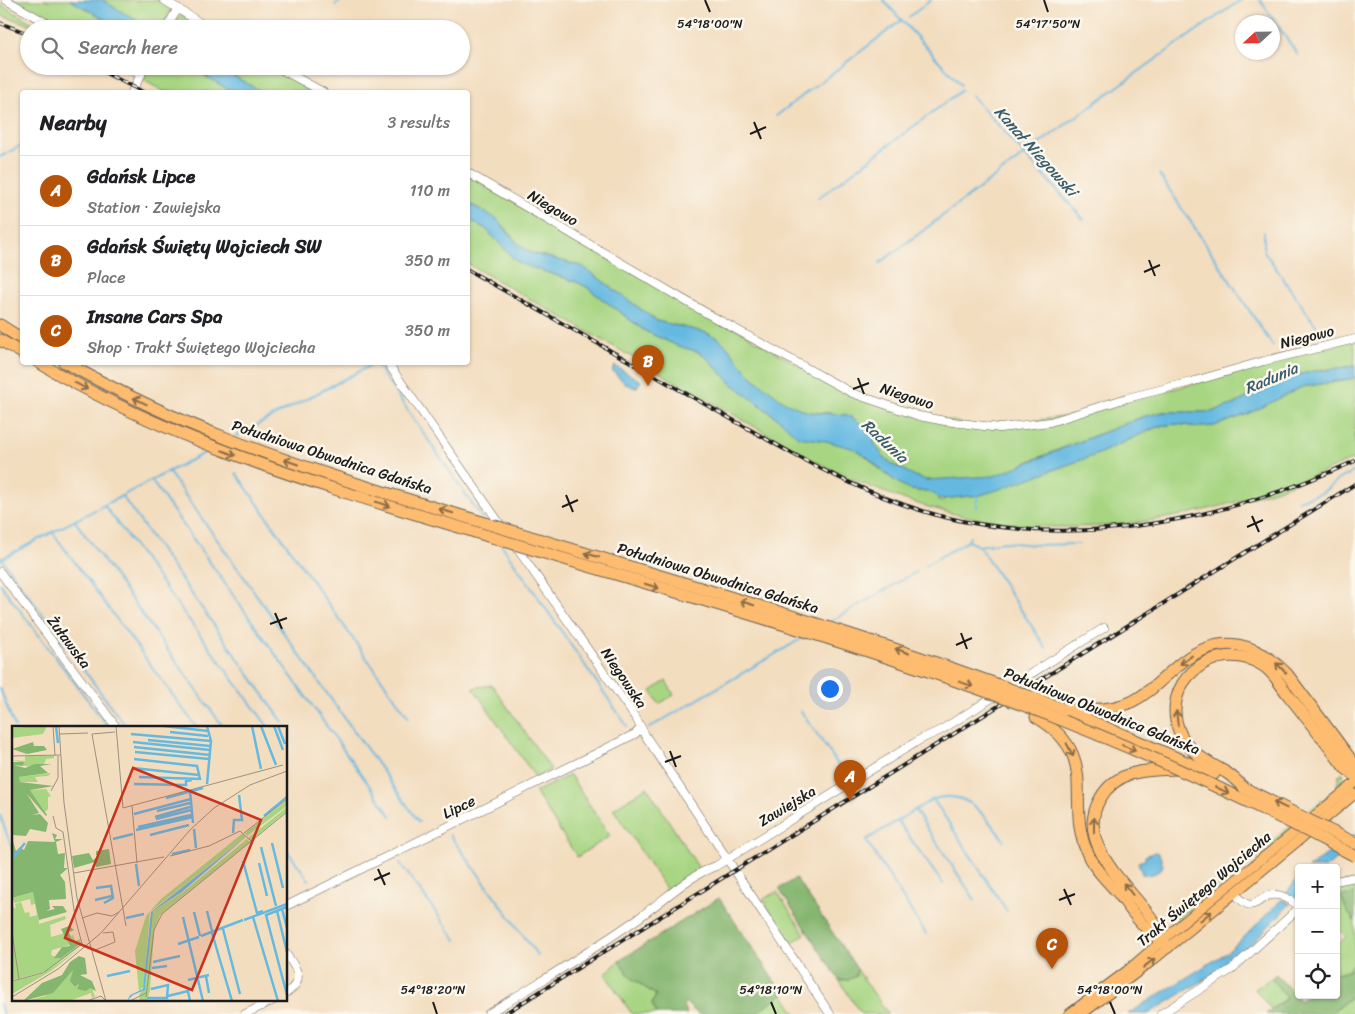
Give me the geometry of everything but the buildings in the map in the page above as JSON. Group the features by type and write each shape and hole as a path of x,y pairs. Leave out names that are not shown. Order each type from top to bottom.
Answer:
{"highway":[{"path":"0,325 20,338"},
{"path":"0,340 20,352"},
{"name":"Południowa Obwodnica Gdańska","path":"44,365 148,419 242,458 314,483 894,660 1003,698 1178,769 1355,856"},
{"name":"Południowa Obwodnica Gdańska","path":"70,365 178,418 225,438 292,462 361,485 877,643 994,683 1158,748 1355,843"},
{"path":"1066,710 1112,708 1125,704 1154,687 1197,652 1211,646 1231,644 1245,646 1261,652 1274,661 1287,674 1345,768 1355,775"},
{"path":"1244,788 1228,774 1208,763 1190,748 1180,734 1176,717 1177,700 1186,680 1198,666 1224,656 1241,656 1257,662 1270,671 1355,766"},
{"path":"1003,698 1020,710 1049,725 1067,744 1075,760 1080,822 1085,848 1096,868 1139,912"},
{"path":"1165,944 1148,930 1139,912 1107,863 1098,846 1093,826 1094,813 1103,794 1108,787 1124,776 1142,771 1178,769"}],"main road":[{"name":"Trakt Świętego Wojciecha","path":"1082,1014 1355,783"},
{"name":"Trakt Świętego Wojciecha","path":"1069,1014 1235,892 1355,794"}],"street":[{"path":"6,0 41,20"},
{"path":"164,0 176,11 193,20"},
{"path":"171,20 176,11"},
{"path":"133,90 140,75"},
{"path":"292,75 319,90"},
{"name":"Niegowo","path":"470,174 708,314 852,393 919,416 945,422 1000,428 1050,422 1127,398 1355,339"},
{"name":"Niegowska","path":"389,365 532,568 641,728 830,1014"},
{"name":"Żuławska","path":"0,572 116,726"},
{"name":"Zawiejska","path":"488,1014 571,963 701,873 921,739 941,730 1104,628"},
{"name":"Lipce","path":"288,905 585,759 634,734 641,728"},
{"path":"1340,880 1355,877"},
{"name":"Trakt Świętego Wojciecha","path":"1235,892 1247,904 1252,905 1274,895 1281,896 1295,905"},
{"name":"Trakt Świętego Wojciecha","path":"1161,1014 1232,969 1295,908"},
{"path":"288,957 297,969 298,978 294,987 288,992"},
{"path":"245,1014 270,1002"}],"green space":[{"path":"12,0 72,0 106,20 47,20"},
{"path":"95,0 135,0 137,2 139,0 159,0 172,8 166,20 130,20"},
{"path":"0,4 28,20 20,21 0,15"},
{"path":"181,14 191,20 177,20"},
{"path":"146,75 204,75 230,90 161,90 143,80"},
{"path":"232,75 288,75 315,90 258,90"},
{"path":"470,176 851,395 979,428 1076,415 1355,340 1355,366 1315,371 1283,378 1235,404 1211,412 1163,412 1142,417 1027,462 1011,473 973,485 926,480 903,475 834,413 808,412 789,407 752,377 710,334 657,321 582,266 531,253 517,243 505,227 486,212 470,204"},
{"path":"470,220 486,229 521,264 577,282 645,331 704,355 731,383 781,421 846,434 878,468 891,478 912,490 933,493 938,497 938,501 943,502 944,498 980,495 1098,454 1159,426 1176,424 1198,427 1214,426 1248,414 1268,401 1302,387 1355,378 1355,458 1272,491 1229,504 1139,522 1050,527 981,519 910,501 864,484 819,463 470,265"},
{"path":"666,681 674,695 659,704 651,691"},
{"path":"492,685 551,769 536,778 473,688"},
{"path":"1343,772 1344,782 1339,791 1259,857 1220,884 1178,919 1176,917 1231,871 1250,859 1336,789 1339,775"},
{"path":"570,775 610,836 577,857 535,792"},
{"path":"647,787 700,870 668,892 613,809"},
{"path":"796,878 857,969 856,976 848,980 839,980 779,889"},
{"path":"1355,881 1355,894 1341,896 1355,921 1355,959 1348,971 1340,973 1340,942 1346,937 1340,930 1340,884"},
{"path":"777,892 805,934 792,943 763,899"},
{"path":"1355,894 1355,921 1347,912 1341,896"},
{"path":"719,898 783,994 755,1014 698,1014 685,1002 683,1006 687,1014 657,1014 652,1004 656,995 631,978 619,961"},
{"path":"1355,959 1355,994 1329,1014 1266,1014 1287,998 1271,978 1276,974 1295,995 1295,999 1300,1001 1303,999 1340,999 1340,973 1348,971"},
{"path":"619,961 631,978 656,995 652,1004 657,1014 632,1014 605,974"},
{"path":"857,969 888,1014 861,1014 839,980 848,980 856,976"},
{"path":"1271,978 1287,998 1271,1009 1255,989"},
{"path":"783,994 796,1014 755,1014"},
{"path":"1355,994 1355,1014 1329,1014"}],"water":[{"path":"70,0 102,0 136,20 106,20"},
{"path":"204,75 232,75 258,90 230,90"},
{"path":"470,204 497,219 517,243 531,253 582,266 657,321 704,332 718,338 727,346 752,377 785,402 808,412 848,415 876,434 874,443 885,459 909,474 926,480 994,476 1142,417 1163,412 1211,412 1235,404 1283,378 1315,371 1355,366 1355,378 1302,387 1248,414 1214,426 1198,427 1176,424 1159,426 1098,454 997,490 980,495 943,499 938,498 933,493 912,490 903,486 855,449 826,441 798,437 781,421 731,383 704,355 645,331 577,282 521,264 486,229 470,220"},
{"path":"615,366 641,381 636,388 626,384 612,371"},
{"path":"1355,834 1355,847 1331,864 1314,864"},
{"path":"1156,852 1159,853 1162,868 1148,875 1142,874 1138,862 1145,860 1145,856"},
{"path":"1295,882 1294,899 1286,894"},
{"path":"1282,899 1290,904 1245,951 1220,970 1148,1014 1128,1014 1226,953"}],"waterway":[{"path":"335,5 342,0"},
{"name":"Kanał Niegowski","path":"883,0 961,85"},
{"path":"909,17 931,0"},
{"path":"880,263 1059,129 1241,0"},
{"path":"1260,0 1298,55"},
{"path":"776,116 902,20"},
{"path":"818,198 962,90"},
{"name":"Kanał Niegowski","path":"972,96 1084,220"},
{"path":"0,157 20,146"},
{"path":"1159,174 1273,346"},
{"path":"1264,232 1264,251 1319,330"},
{"path":"236,436 371,365"},
{"path":"376,365 482,518"},
{"path":"1,559 210,450"},
{"path":"168,471 419,822"},
{"path":"1298,500 1322,493 1339,479 1355,471"},
{"path":"236,473 409,718"},
{"path":"151,480 391,816"},
{"path":"977,495 977,507"},
{"path":"122,496 283,722"},
{"path":"104,505 268,726"},
{"path":"75,521 223,726"},
{"path":"53,533 196,726"},
{"path":"970,537 968,541 979,546 1046,648"},
{"path":"926,565 968,541"},
{"path":"979,546 1004,542 1036,545 1079,544"},
{"path":"501,544 627,726"},
{"path":"0,557 126,726"},
{"path":"828,623 916,572"},
{"path":"0,584 107,726"},
{"path":"649,728 806,636"},
{"path":"0,688 14,726"},
{"path":"801,711 846,776"},
{"path":"926,934 866,840 933,799 946,797 957,798 974,806 1004,840"},
{"path":"933,799 1007,911"},
{"path":"915,810 975,900"},
{"path":"0,815 12,848"},
{"path":"898,821 943,884"},
{"path":"450,835 538,956"},
{"path":"288,852 309,880"},
{"path":"400,863 456,940"},
{"path":"0,1004 3,1014"}],"railway":[{"path":"0,23 20,31"},
{"path":"110,75 139,90"},
{"path":"470,271 822,469 880,496 940,516 993,526 1046,530 1099,530 1152,524 1204,514 1255,499 1306,482 1355,461"},
{"path":"504,1014 1355,484"}],"place":[{"name":"Gdańsk Święty Wojciech SW","path":"648,386"},
{"name":"Gdańsk Lipce","path":"850,801"},
{"name":"Insane Cars Spa","path":"1052,969"}],"water label":[{"name":"Radunia","path":"1271,378"},
{"name":"Radunia","path":"885,441"}]}
